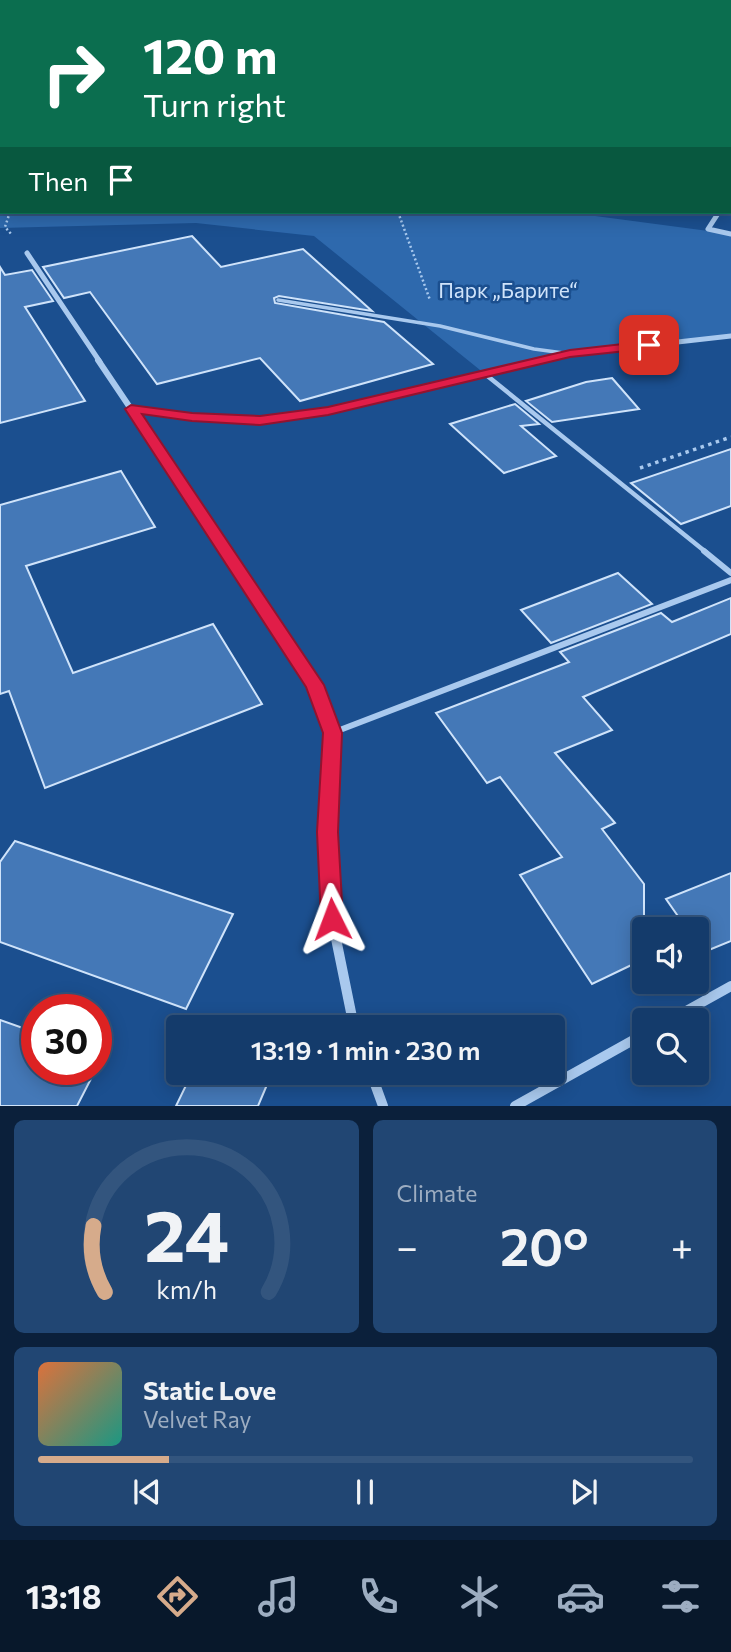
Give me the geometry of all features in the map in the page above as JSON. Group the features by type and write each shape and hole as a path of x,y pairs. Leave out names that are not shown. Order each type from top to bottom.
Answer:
{"street":[{"path":"718,214 708,229 731,234"},
{"path":"27,253 315,685 332,733 327,832 332,919 352,1015"},
{"path":"131,409 192,417 260,421 328,411 570,354 731,336"},
{"path":"692,1008 731,986"},
{"path":"515,1106 632,1041"},
{"path":"375,1085 383,1106"}],"lane":[{"path":"278,300 440,326 534,349 570,354"},
{"path":"485,373 731,573"},
{"path":"332,733 731,580"}],"path":[{"path":"399,214 440,326"},
{"path":"613,477 731,437"}],"green space":[{"name":"Парк „Барите“","path":"0,214 580,214 731,234 731,336 571,354 485,374 314,236 196,223 0,228"}],"building":[{"path":"192,236 221,267 303,249 372,311 279,296 274,298 275,303 384,322 433,364 300,401 260,358 157,384 90,292 64,298 43,267"},
{"path":"0,267 5,275 32,270 53,301 25,307 85,401 0,423"},
{"path":"612,378 639,409 552,422 526,401 586,382"},
{"path":"515,404 539,424 521,426 556,456 504,473 450,424"},
{"path":"731,449 731,506 681,524 631,483"},
{"path":"121,471 155,527 26,566 73,673 213,624 262,704 45,788 9,691 0,694 0,505"},
{"path":"618,573 652,604 551,643 521,610"},
{"path":"731,598 731,634 583,697 612,730 555,753 615,823 602,829 644,884 644,917 632,917 632,965 592,984 520,875 562,857 500,777 487,783 436,713 569,662 560,652 661,613 672,622"},
{"path":"15,841 233,914 186,1009 0,942 0,862"},
{"path":"731,873 731,941 709,950 709,917 679,917 666,899"},
{"path":"0,1020 21,1027 21,1085 88,1085 77,1106 0,1106"},
{"path":"186,1085 267,1085 258,1106 176,1106"}],"route":[{"path":"332,919 327,832 332,733 315,685 131,409 192,417 260,421 328,411 570,354 649,345"}]}
